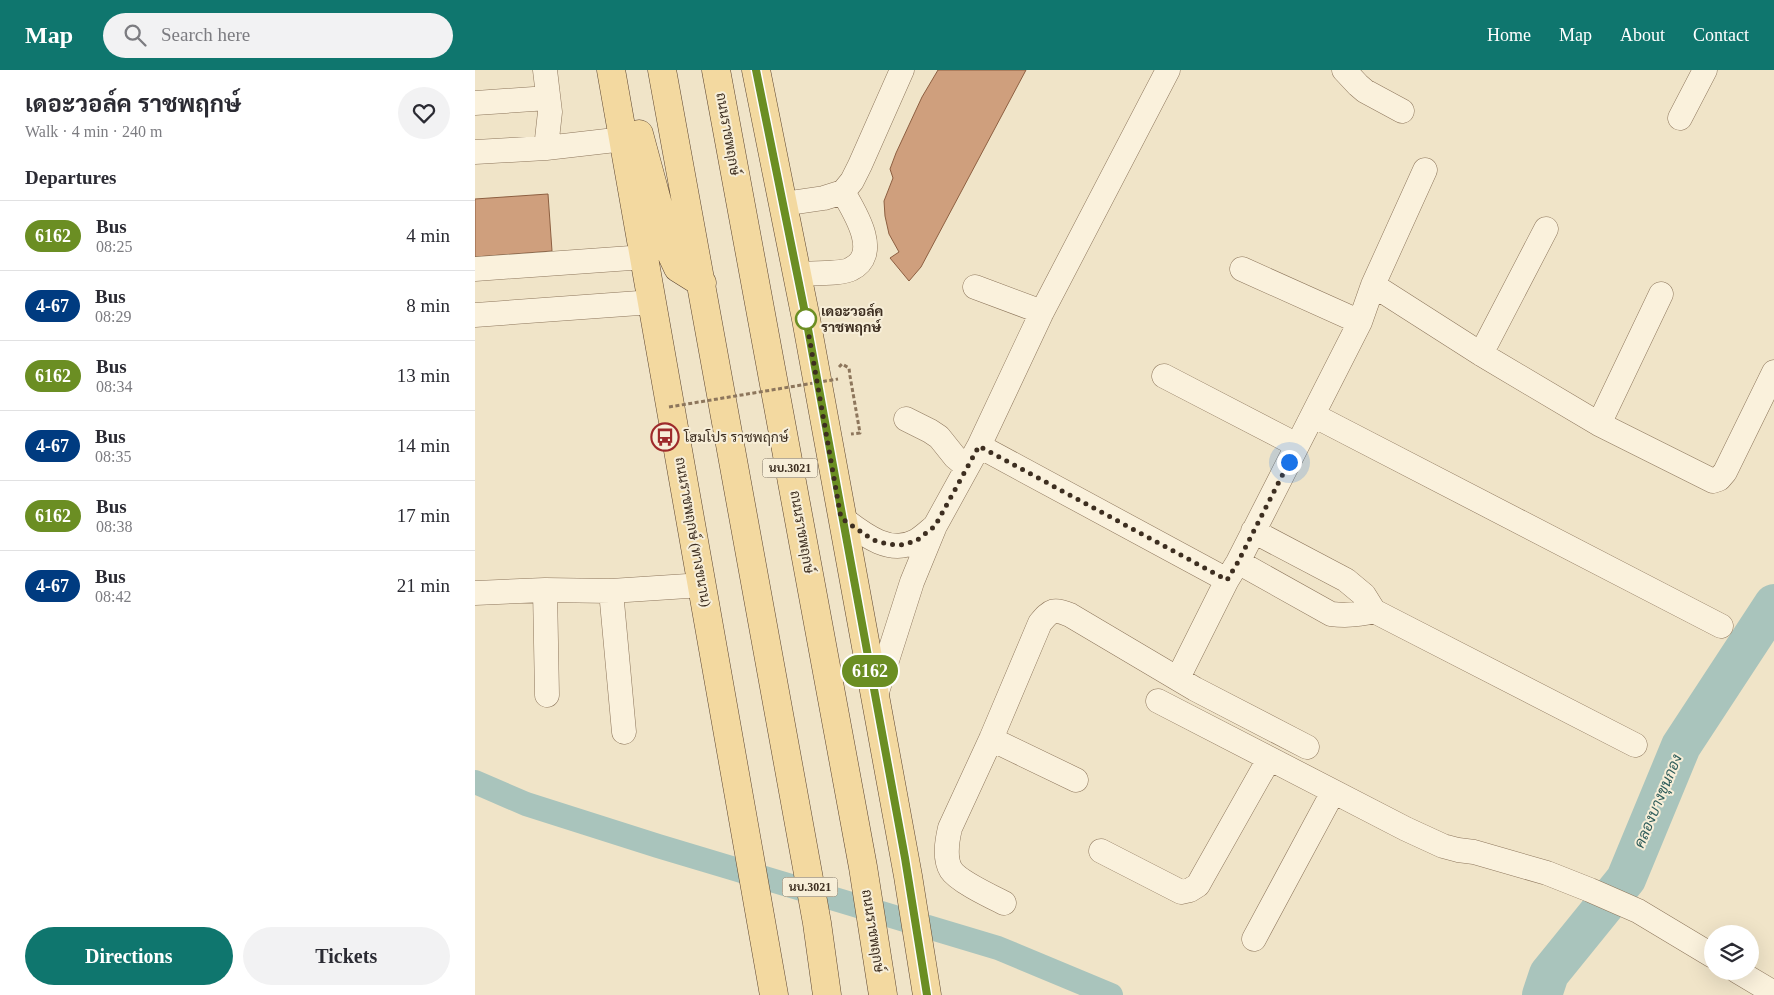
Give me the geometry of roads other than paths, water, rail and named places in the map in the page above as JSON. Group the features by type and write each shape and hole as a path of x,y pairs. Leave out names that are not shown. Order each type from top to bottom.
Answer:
{"main road":[{"name":"นบ.3021","path":"662,70 817,924 827,995"},
{"name":"ถนนราชพฤกษ์","path":"716,70 863,867 883,995"},
{"name":"นบ.3021","path":"756,70 798,274 841,518 908,876 927,995"},
{"path":"611,72 628,94 671,253 678,268 702,283"},
{"name":"ถนนราชพฤกษ์ (ทางขนาน)","path":"611,72 774,995"}],"street":[{"path":"545,70 549,128 546,148"},
{"path":"783,204 824,198 843,192 860,165 902,70"},
{"path":"875,698 912,582 935,526 979,446 1042,312 1168,70"},
{"path":"1345,70 1365,91 1402,111"},
{"path":"1680,118 1705,70"},
{"path":"475,103 548,98"},
{"path":"475,152 546,148 624,139"},
{"path":"1178,678 1360,322 1373,285 1425,170"},
{"path":"798,274 850,270 862,262 865,249 864,235 859,221 843,192"},
{"path":"1481,354 1546,229"},
{"path":"475,269 645,257"},
{"path":"1242,269 1360,322"},
{"path":"1373,285 1481,354 1599,424 1713,481 1719,479 1725,472 1774,372"},
{"path":"975,287 1042,312"},
{"path":"1599,424 1661,294"},
{"path":"475,316 653,302"},
{"path":"1164,376 1297,445"},
{"path":"1313,415 1721,626"},
{"path":"906,419 934,434 967,467"},
{"path":"979,446 1232,571 1331,614 1351,616 1374,611"},
{"path":"841,518 873,540 887,544 901,545 916,541 935,526"},
{"path":"1253,532 1347,580 1364,595 1374,611 1635,745"},
{"path":"475,593 545,590 611,591 703,585"},
{"path":"545,590 547,695"},
{"path":"611,591 624,732"},
{"path":"1004,903 961,879 951,871 947,860 946,842 950,828 991,739 1040,623 1048,613 1058,610 1071,615 1231,708 1307,747"},
{"path":"1158,701 1333,792 1443,846 1474,852 1547,873 1590,890 1638,911 1704,951"},
{"path":"991,739 1076,780"},
{"path":"1101,851 1181,892 1190,890 1198,885 1269,759"},
{"path":"1254,939 1333,792"},
{"path":"1752,980 1774,993"}],"waterway":[{"name":"คลองบางขุนกอง","path":"1542,995 1549,974 1626,879 1681,746 1774,604"},
{"path":"475,782 526,804 658,846 998,948 1111,995"}],"place":[{"name":"เดอะวอล์ค ราชพฤกษ์","path":"806,319"},
{"name":"โฮมโปร ราชพฤกษ์","path":"665,437"}]}
